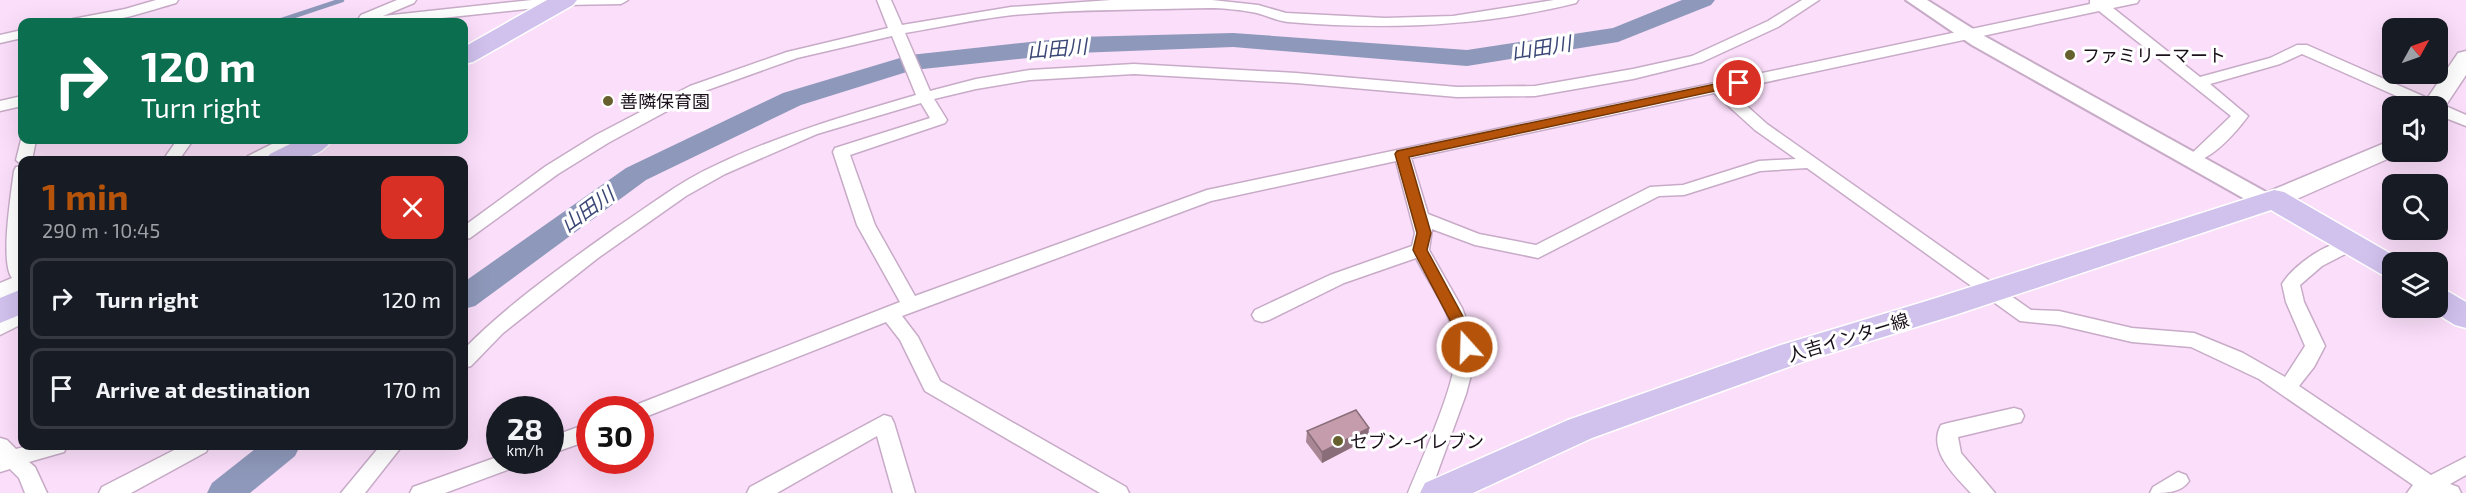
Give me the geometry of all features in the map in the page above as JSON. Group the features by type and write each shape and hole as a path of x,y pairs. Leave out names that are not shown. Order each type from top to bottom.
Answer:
{"main road":[{"path":"468,55 564,1"},
{"path":"2441,96 2466,57"},
{"path":"284,155 309,144"},
{"path":"2270,201 2382,152"},
{"path":"2270,201 2382,268"},
{"path":"2270,201 2382,262"},
{"name":"人吉インター線","path":"1438,493 1580,429 1793,353 2270,201"},
{"path":"0,312 18,284"},
{"path":"2448,298 2466,309"},
{"path":"2448,306 2466,317"}],"street":[{"path":"100,18 127,13 171,0"},
{"path":"366,18 409,0"},
{"path":"405,18 564,1 591,3 621,0"},
{"path":"884,0 925,97 939,120 841,152 866,225 910,304"},
{"path":"468,231 552,170 611,134 696,89 792,55 898,30 974,16 1057,6 1116,4 1188,6 1211,2 1258,9 1285,17 1385,22 1453,20 1539,8 1571,0"},
{"path":"468,357 496,328 592,254 680,192 719,170 811,131 925,97 976,84 1030,75 1134,69 1296,78 1457,92 1535,91 1633,74 1697,58 1773,24 1812,0"},
{"path":"1914,0 1978,40 2270,201"},
{"path":"654,406 910,304 1207,196 1971,34 2098,3 2132,0"},
{"path":"2098,3 2240,116 2206,151 2196,156"},
{"path":"1971,34 1985,39 2196,156 2270,201"},
{"path":"0,39 18,35"},
{"path":"2200,82 2275,61 2302,48 2409,96"},
{"path":"1717,88 1761,128 1793,148 2027,316 2059,318 2132,335 2194,340 2236,358 2288,388 2433,491 2466,465"},
{"path":"0,106 18,102"},
{"path":"2448,113 2466,121"},
{"path":"1402,154 1424,233 1420,250 1460,324 1467,347 1460,380 1419,493"},
{"path":"1420,218 1475,239 1538,252 1656,191 1684,190 1759,166 1811,163"},
{"path":"18,203 13,243 18,266"},
{"path":"2288,388 2307,362 2315,346 2295,302 2291,284 2310,262 2345,247"},
{"path":"1262,315 1336,279 1364,272 1420,250"},
{"path":"0,291 18,281"},
{"path":"890,313 908,337 932,386 1119,493"},
{"path":"0,328 18,318"},
{"path":"1984,493 1950,454 1946,442 1948,431 2014,416"},
{"path":"758,493 884,423 904,493"},
{"path":"4,456 36,450"},
{"path":"110,493 192,450"},
{"path":"352,493 389,450"},
{"path":"4,456 27,473 36,493"},
{"path":"421,493 486,469"}],"building":[{"path":"1356,410 1369,428 1322,452 1307,431"}],"waterway":[{"path":"288,18 342,0"},
{"name":"山田川","path":"468,295 636,174 792,99 910,63 1077,45 1233,40 1467,58 1618,35 1703,0"},
{"name":"山田川","path":"225,493 278,450"}],"place":[{"name":"ファミリーマート","path":"2070,55"},
{"name":"善隣保育園","path":"608,101"},
{"name":"セブン-イレブン","path":"1338,441"}],"route":[{"path":"1467,347 1460,324 1420,250 1424,233 1402,154 1739,83"}]}
